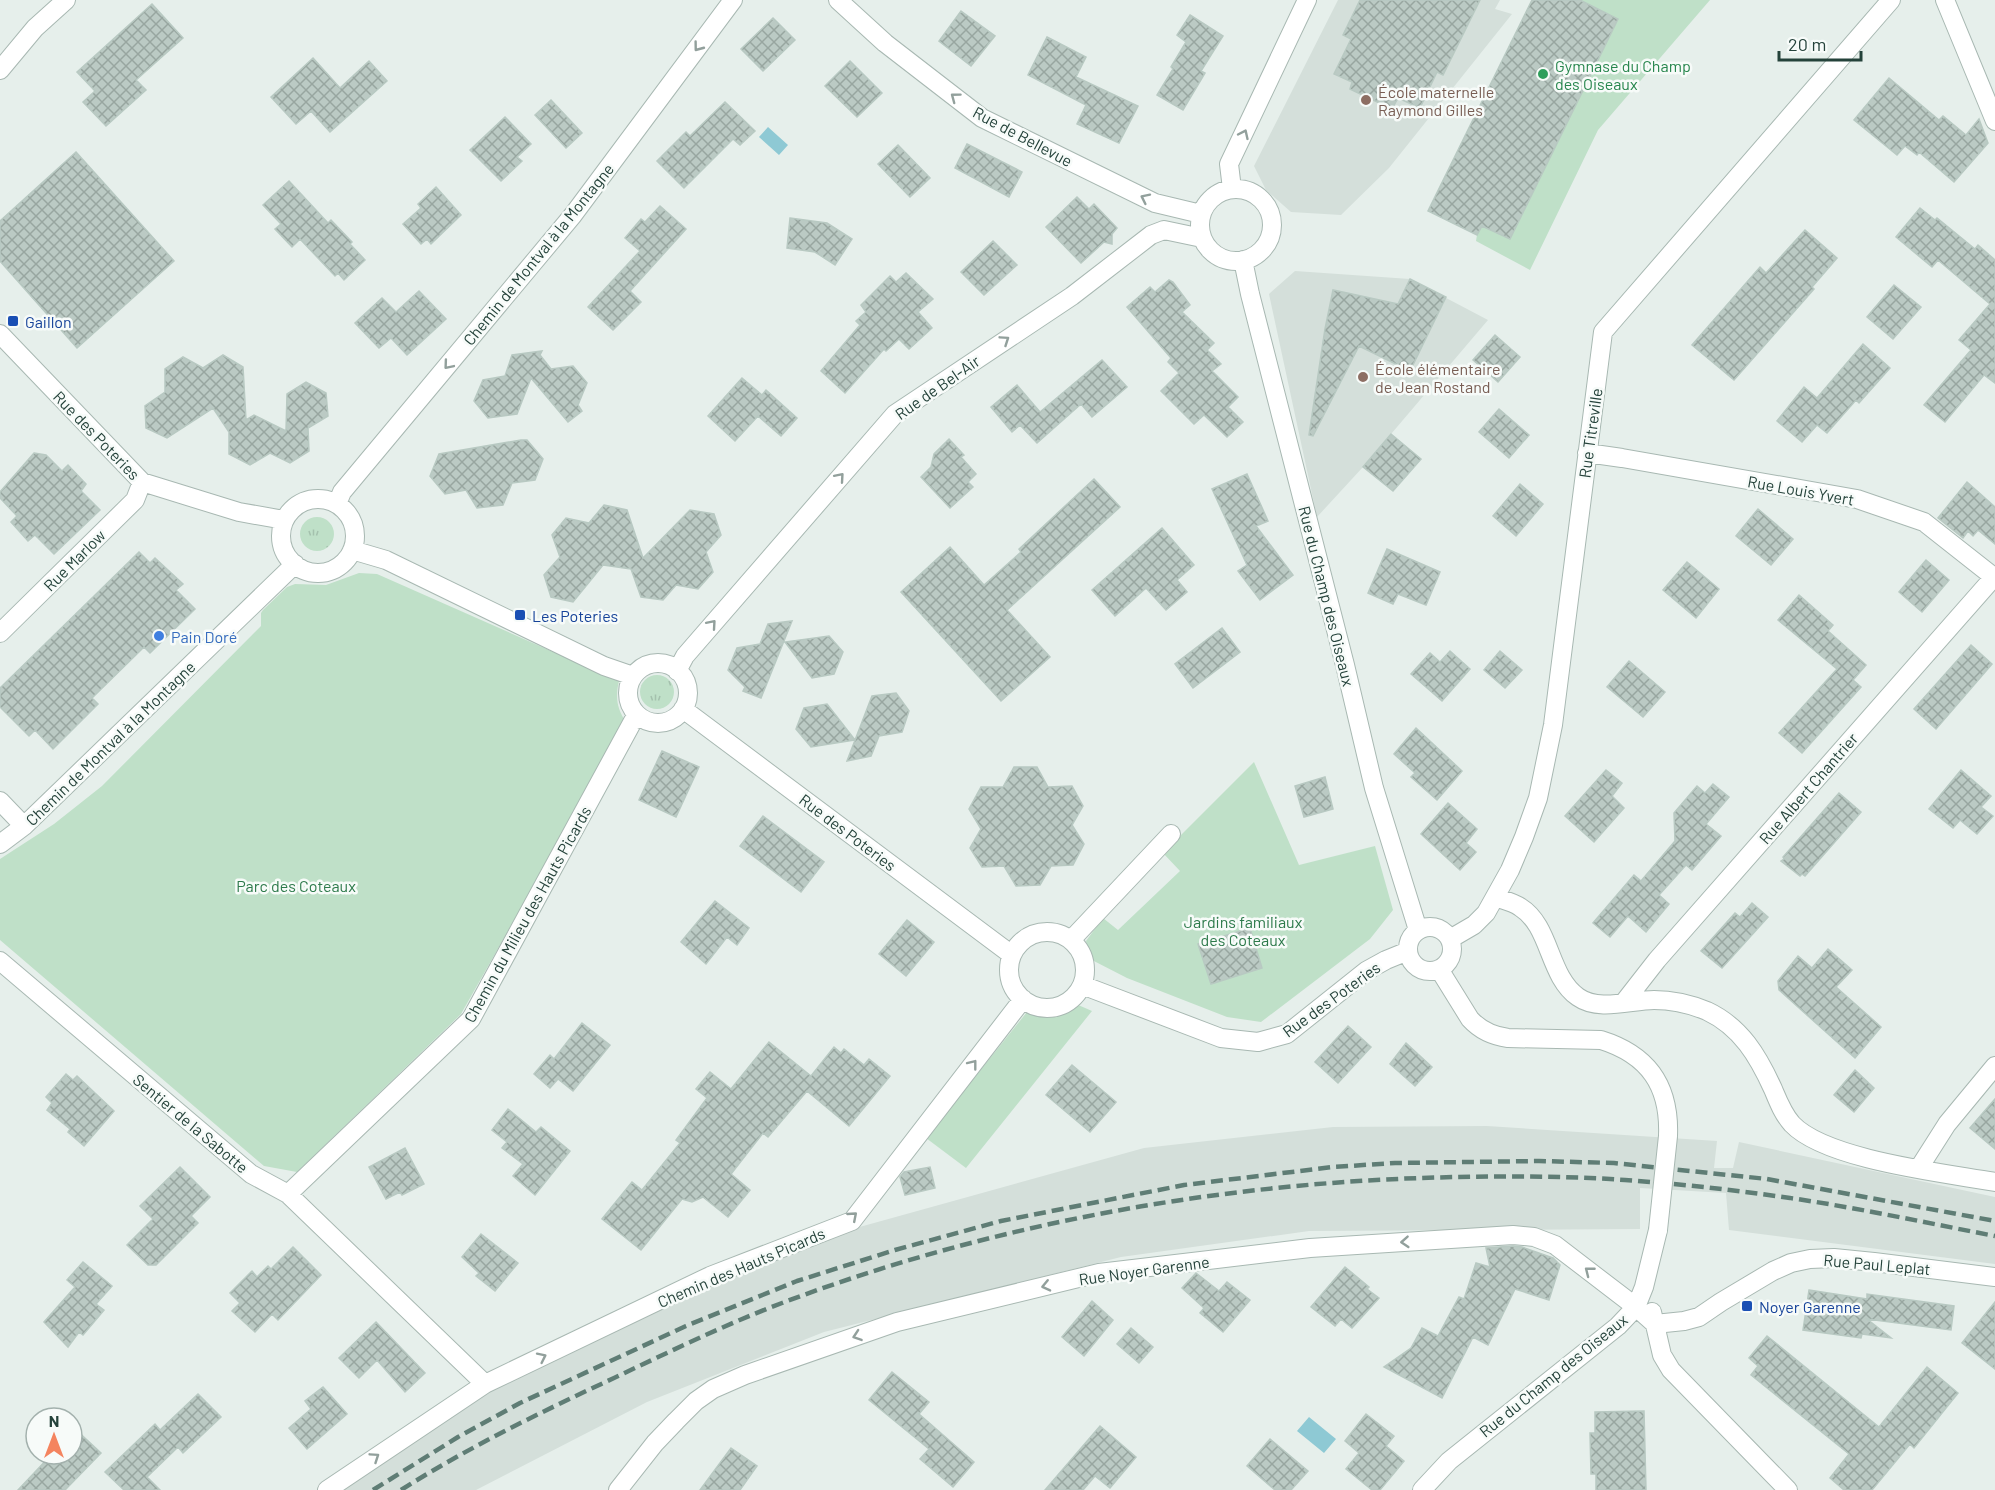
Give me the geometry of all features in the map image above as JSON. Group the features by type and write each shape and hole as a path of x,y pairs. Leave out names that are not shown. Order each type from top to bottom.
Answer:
{"street":[{"path":"0,70 35,28 66,0"},
{"name":"Chemin de Montval à la Montagne","path":"337,504 342,492 573,215 733,0"},
{"name":"Rue de Bellevue","path":"838,0 885,43 982,118 1155,203 1201,214"},
{"path":"1232,189 1229,164 1307,0"},
{"name":"Rue Titreville","path":"1450,939 1474,925 1486,913 1510,870 1524,837 1544,775 1553,725 1604,332 1892,0"},
{"path":"1945,0 1995,122"},
{"path":"1232,189 1244,190 1263,201 1269,211 1271,222 1271,232 1261,250 1244,260 1233,260 1214,254 1202,238 1201,214 1206,204 1213,196 1232,189"},
{"name":"Rue de Bel-Air","path":"677,671 685,656 895,414 1072,296 1151,235 1164,230 1202,238"},
{"name":"Rue du Champ des Oiseaux","path":"1244,260 1250,294 1345,665 1374,788 1418,930"},
{"name":"Rue des Poteries","path":"0,334 142,482 239,512 284,520"},
{"name":"Rue Louis Yvert","path":"1587,453 1857,499 1924,522 1995,577"},
{"name":"Rue Marlow","path":"0,633 135,500 142,482"},
{"path":"313,499 325,499 337,504 352,519 355,540 352,550 346,560 327,572 316,573 305,570 287,555 282,544 281,532 284,520 291,510 313,499"},
{"path":"352,550 386,560 604,666 633,676"},
{"name":"Chemin de Montval à la Montagne","path":"0,844 24,826 295,564"},
{"name":"Rue Albert Chantrier","path":"1625,1002 1665,951 1995,577"},
{"path":"659,663 677,671 683,677 688,693 683,709 669,721 649,722 640,718 629,703 629,684 633,676 640,669 659,663"},
{"name":"Rue des Poteries","path":"683,709 1012,955"},
{"name":"Chemin du Milieu des Hauts Picards","path":"288,1194 471,1019 633,721 640,718"},
{"path":"0,801 24,826"},
{"path":"1071,940 1171,834"},
{"path":"1495,897 1520,906 1530,915 1540,930 1560,974 1578,997 1590,1003 1603,1004 1655,1000 1675,1002 1718,1017 1747,1042 1763,1067 1785,1115 1803,1135 1821,1144 1882,1161 1995,1182"},
{"path":"1425,928 1439,929 1450,939 1451,953 1444,965 1438,969 1425,970 1419,967 1414,963 1408,951 1411,939 1418,930 1425,928"},
{"path":"1049,932 1071,940 1084,960 1085,973 1076,995 1056,1007 1044,1008 1023,999 1015,990 1010,979 1009,967 1018,945 1038,933 1049,932"},
{"name":"Rue des Poteries","path":"1082,985 1221,1038 1258,1042 1287,1034 1366,971 1408,951"},
{"name":"Sentier de la Sabotte","path":"0,960 251,1174 288,1194 485,1384"},
{"name":"Rue du Champ des Oiseaux","path":"1422,1490 1449,1461 1618,1326 1636,1307 1644,1287 1658,1230 1668,1136 1668,1108 1663,1092 1650,1071 1634,1056 1616,1045 1601,1040 1508,1038 1494,1035 1477,1026 1470,1019 1438,969"},
{"name":"Chemin des Hauts Picards","path":"327,1490 485,1384 710,1276 852,1221 1023,999"},
{"path":"1919,1168 1947,1124 1995,1066"},
{"name":"Rue Noyer Garenne","path":"618,1490 655,1443 696,1401 712,1389 745,1375 897,1322 1099,1274 1310,1248 1513,1235 1534,1237 1555,1245 1636,1307"},
{"name":"Rue Paul Leplat","path":"1655,1324 1699,1317 1773,1271 1791,1263 1810,1259 1834,1258 1995,1277"},
{"path":"1644,1287 1662,1355 1671,1370 1788,1490"},
{"path":"1636,1307 1655,1324"}],"shaded area":[{"name":"École maternelle Raymond Gilles","path":"1338,0 1500,0 1495,9 1512,14 1389,168 1341,215 1291,212 1266,190 1254,166"},
{"name":"École élémentaire de Jean Rostand","path":"1295,271 1410,279 1488,320 1363,467 1317,517 1269,294"},
{"path":"1487,1126 1717,1141 1714,1168 1733,1168 1739,1142 1995,1197 1995,1264 1729,1230 1726,1193 1640,1188 1640,1229 1309,1231 1121,1257 824,1332 647,1402 476,1490 341,1490 485,1384 802,1243 1144,1148 1333,1127"}],"green space":[{"path":"1532,0 1710,0 1598,130 1530,270 1476,241 1477,235 1428,211"},
{"path":"317,517 329,522 334,534 329,546 317,551 305,546 300,534 305,522"},
{"name":"Parc des Coteaux","path":"359,573 377,574 619,681 618,703 626,722 461,1014 297,1172 264,1166 0,940 0,859 54,824 102,786 261,626 263,610 287,587 295,584 326,585"},
{"path":"657,675 669,680 674,692 669,704 657,709 645,704 640,692 645,680"},
{"name":"Jardins familiaux des Coteaux","path":"1254,762 1299,865 1375,846 1393,910 1370,939 1261,1022 1227,1017 1127,978 1090,959 1086,941 1103,918 1118,930 1180,871 1163,853"},
{"path":"1076,1004 1092,1011 966,1168 926,1138 1027,1012 1058,1011"}],"water":[{"path":"768,127 788,145 779,155 759,137"},
{"path":"1309,1417 1336,1439 1324,1453 1297,1431"}],"building":[{"path":"1360,0 1480,0 1443,75 1437,72 1420,108 1398,98 1392,109 1350,89 1352,82 1334,74 1351,39 1343,35"},
{"name":"Gymnase du Champ des Oiseaux","path":"1532,0 1580,0 1618,19 1510,239 1482,226 1477,235 1428,211"},
{"path":"152,4 183,38 136,80 146,90 106,126 83,102 95,91 77,72"},
{"path":"961,11 995,36 971,66 939,41"},
{"path":"1190,15 1223,36 1201,71 1205,73 1183,110 1157,95 1186,42 1177,35"},
{"path":"773,18 795,40 763,71 741,49"},
{"path":"1047,37 1086,57 1076,77 1138,106 1119,143 1077,124 1086,105 1028,75"},
{"path":"313,58 340,88 369,61 387,81 330,132 311,111 296,124 271,97"},
{"path":"850,61 882,93 857,117 825,86"},
{"path":"1889,78 1939,120 1943,116 1966,135 1979,119 1988,143 1954,182 1919,152 1917,155 1905,146 1897,155 1854,120"},
{"path":"551,100 582,133 566,148 535,115"},
{"path":"725,102 755,131 740,145 733,139 684,188 657,161 686,132 690,136"},
{"path":"505,117 531,144 517,157 522,161 501,181 470,150"},
{"path":"967,144 1022,172 1009,197 955,168"},
{"path":"898,145 930,178 910,197 878,164"},
{"path":"76,152 174,261 77,348 0,261 0,221"},
{"path":"289,181 328,223 331,220 365,260 344,280 338,273 335,276 300,239 292,247 275,229 281,224 263,205"},
{"path":"436,187 461,215 431,244 427,239 421,244 403,224 421,208 418,204"},
{"path":"1077,197 1089,209 1094,204 1117,228 1112,234 1112,244 1104,242 1081,263 1046,227"},
{"path":"660,206 686,229 630,291 641,302 613,330 588,307 640,251 625,238 641,219 645,222"},
{"path":"1920,208 1935,220 1937,218 1975,249 1978,245 1995,260 1995,383 1984,375 1945,422 1924,405 1971,350 1959,340 1990,304 1938,260 1932,267 1896,237"},
{"path":"790,218 827,223 852,239 835,265 815,252 787,248"},
{"path":"1805,230 1837,258 1812,287 1814,289 1734,380 1692,345 1760,267 1766,273"},
{"path":"993,241 1017,265 984,295 961,272"},
{"path":"906,273 933,299 918,312 932,328 909,349 899,339 886,351 884,349 845,393 821,371 860,325 856,321 866,312 861,305 890,276 896,282"},
{"path":"1410,279 1446,297 1410,371 1359,346 1313,436 1309,435 1333,290 1398,304"},
{"path":"1169,280 1190,305 1182,312 1214,343 1207,350 1221,364 1212,371 1238,397 1228,407 1243,422 1227,437 1204,415 1194,424 1161,391 1179,373 1168,362 1171,358 1127,307 1150,287 1155,292"},
{"path":"1894,285 1921,307 1893,339 1867,317"},
{"path":"419,291 446,319 407,355 391,338 379,348 355,323 382,298 396,312"},
{"path":"1495,335 1520,357 1498,382 1473,360"},
{"path":"1863,344 1890,368 1859,403 1856,400 1827,433 1817,425 1802,442 1777,421 1804,387 1817,398"},
{"path":"542,351 540,355 551,369 573,366 587,383 578,405 582,411 568,422 531,378 517,414 488,418 474,401 483,380 505,376 512,355"},
{"path":"223,355 243,367 246,420 254,415 286,431 287,394 306,382 326,393 328,416 308,428 309,451 290,463 270,453 250,465 229,454 229,432 213,408 167,438 146,428 145,406 165,392 165,369 183,357 203,368"},
{"path":"1102,360 1127,387 1092,417 1081,404 1037,443 1020,425 1012,432 991,407 1017,385 1040,412"},
{"path":"742,378 762,395 766,390 797,418 781,436 758,416 735,441 708,416"},
{"path":"1499,409 1529,435 1509,458 1479,432"},
{"path":"1391,434 1421,459 1393,491 1363,467"},
{"path":"949,439 964,455 961,457 976,474 968,482 973,487 950,508 921,477 931,467 934,454"},
{"path":"527,440 543,459 535,480 512,483 503,505 477,508 466,490 445,494 430,476 439,454"},
{"path":"34,453 46,455 62,471 68,465 86,484 81,491 100,510 54,554 35,535 28,541 11,522 17,516 0,498 0,492"},
{"path":"1247,474 1268,521 1256,526 1293,575 1260,600 1238,571 1247,565 1212,489"},
{"path":"1094,479 1120,507 1007,610 1050,657 1001,701 901,592 950,547 984,585 1021,552 1019,549"},
{"path":"1967,482 1995,507 1995,544 1978,530 1973,536 1968,531 1963,538 1938,518"},
{"path":"1520,484 1543,504 1516,536 1493,516"},
{"path":"604,505 627,510 643,558 690,510 714,514 721,535 706,552 713,572 698,589 676,585 663,600 641,597 631,569 603,565 573,602 551,597 544,575 560,557 552,535 566,518 589,523"},
{"path":"1758,509 1793,539 1771,565 1736,536"},
{"path":"1162,528 1194,565 1177,580 1187,592 1166,610 1146,588 1115,616 1092,590"},
{"path":"1387,549 1440,572 1426,605 1398,594 1393,604 1368,593"},
{"path":"139,552 150,563 155,558 183,584 176,590 195,609 150,653 144,647 92,698 98,704 53,749 35,730 29,736 0,707 0,688"},
{"path":"1926,560 1949,580 1922,612 1899,592"},
{"path":"1687,562 1719,589 1696,618 1663,590"},
{"path":"1799,595 1833,625 1828,631 1866,665 1853,680 1861,687 1802,753 1779,733 1837,669 1778,620"},
{"path":"792,621 761,698 743,691 745,687 728,670 737,648 760,644 768,624"},
{"path":"1222,628 1240,652 1193,688 1175,664"},
{"path":"829,636 843,652 834,674 812,678 785,642"},
{"path":"1971,645 1992,664 1936,729 1914,709"},
{"path":"1450,651 1470,669 1442,701 1411,674 1430,653 1440,662"},
{"path":"1500,651 1522,670 1505,688 1484,670"},
{"path":"1629,661 1665,692 1643,717 1607,687"},
{"path":"896,693 909,711 902,732 879,736 871,756 847,761 872,696"},
{"path":"827,704 855,740 811,747 796,729 804,708"},
{"path":"1416,728 1462,771 1437,800 1411,777 1415,773 1394,754"},
{"path":"662,751 699,767 676,817 639,800"},
{"path":"1014,767 1037,767 1048,787 1072,786 1083,806 1072,825 1084,844 1073,865 1051,866 1040,885 1016,886 1004,866 982,867 970,848 981,829 969,809 981,787 1003,787"},
{"path":"1606,770 1622,783 1612,796 1624,808 1594,842 1565,816"},
{"path":"1961,770 1991,796 1981,807 1993,816 1977,834 1960,820 1953,828 1929,809"},
{"path":"1325,777 1333,809 1304,817 1295,786"},
{"path":"1713,784 1729,797 1706,824 1721,836 1692,870 1686,865 1659,895 1669,904 1646,932 1628,916 1610,937 1593,923 1634,875 1641,881 1675,841 1674,813 1697,786 1705,793"},
{"path":"1839,793 1861,812 1805,876 1802,874 1800,876 1781,861"},
{"path":"1448,803 1477,829 1466,843 1476,852 1460,870 1421,834"},
{"path":"763,816 824,862 801,892 740,846"},
{"path":"715,901 749,928 737,945 727,937 706,964 681,942"},
{"path":"1752,903 1768,917 1722,968 1701,951 1735,913 1740,917"},
{"path":"907,920 934,942 906,976 879,954"},
{"path":"1250,928 1262,968 1211,984 1198,944"},
{"path":"1828,949 1852,970 1836,987 1881,1027 1855,1058 1779,990 1778,981 1798,956 1812,968"},
{"path":"582,1023 610,1045 573,1091 558,1079 550,1088 534,1074 550,1055 554,1059"},
{"path":"1348,1026 1371,1047 1338,1083 1315,1062"},
{"path":"769,1042 811,1076 834,1047 841,1053 844,1049 864,1065 869,1059 890,1076 849,1126 807,1091 768,1137 763,1133 731,1174 750,1190 728,1217 703,1197 692,1202 682,1199 641,1250 602,1219 632,1182 642,1190 680,1143 676,1140 707,1098 696,1089 710,1072 731,1089"},
{"path":"1406,1043 1432,1067 1415,1086 1390,1064"},
{"path":"1072,1065 1116,1102 1090,1132 1046,1095"},
{"path":"1855,1070 1874,1088 1854,1112 1834,1095"},
{"path":"66,1074 73,1080 77,1076 114,1111 84,1146 68,1132 70,1129 47,1110 52,1103 46,1097"},
{"path":"1995,1099 1995,1149 1970,1128"},
{"path":"508,1109 536,1132 541,1127 570,1151 535,1195 513,1176 523,1164 502,1148 507,1142 492,1130"},
{"path":"405,1148 424,1184 402,1195 400,1192 386,1199 369,1167"},
{"path":"180,1167 210,1197 191,1216 198,1223 156,1265 148,1265 127,1245 153,1219 140,1206"},
{"path":"930,1167 935,1188 905,1195 900,1177 904,1172"},
{"path":"481,1234 518,1263 495,1291 476,1276 479,1273 462,1257"},
{"path":"1513,1246 1553,1258 1560,1265 1549,1300 1515,1289 1488,1345 1473,1337 1442,1398 1384,1367 1411,1348 1422,1328 1438,1336 1459,1297 1464,1299 1476,1263 1490,1267 1486,1248"},
{"path":"293,1247 321,1275 278,1320 272,1314 255,1332 232,1311 240,1303 230,1293 252,1271 257,1277 268,1266 271,1269"},
{"path":"83,1262 112,1286 96,1304 104,1310 83,1335 79,1332 68,1347 44,1322 75,1287 67,1280"},
{"path":"1345,1267 1379,1298 1352,1328 1341,1319 1335,1326 1311,1307"},
{"path":"1196,1273 1219,1291 1227,1282 1250,1300 1223,1332 1200,1313 1204,1308 1182,1288"},
{"path":"1809,1290 1867,1299 1867,1294 1954,1306 1951,1330 1867,1319 1891,1338 1862,1334 1861,1338 1803,1330"},
{"path":"1092,1301 1113,1320 1084,1356 1062,1337"},
{"path":"1995,1302 1995,1369 1962,1343"},
{"path":"376,1322 425,1373 405,1392 377,1360 359,1378 339,1358"},
{"path":"1131,1328 1153,1347 1139,1363 1117,1344"},
{"path":"1767,1336 1879,1427 1927,1367 1958,1393 1914,1448 1910,1444 1872,1490 1844,1490 1830,1478 1849,1454 1751,1375 1758,1366 1749,1358"},
{"path":"892,1372 929,1402 919,1414 974,1462 953,1487 920,1459 929,1449 869,1400"},
{"path":"323,1387 347,1414 307,1449 289,1428 311,1409 305,1401"},
{"path":"198,1394 221,1417 183,1453 178,1447 147,1477 160,1490 124,1490 105,1472 155,1424 160,1430"},
{"path":"1644,1411 1646,1490 1596,1490 1596,1474 1591,1474 1590,1433 1595,1433 1595,1412"},
{"path":"1366,1414 1394,1436 1386,1446 1404,1461 1380,1490 1372,1490 1346,1469 1359,1453 1345,1441"},
{"path":"1100,1426 1136,1457 1110,1488 1095,1476 1083,1490 1045,1490"},
{"path":"84,1437 101,1453 65,1490 18,1490 41,1466 84,1466"},
{"path":"1270,1439 1308,1471 1291,1490 1275,1490 1247,1466"},
{"path":"731,1448 757,1466 740,1490 700,1490"}],"railway":[{"path":"373,1490 458,1437 520,1403 686,1326 797,1281 895,1250 1001,1221 1184,1185 1333,1167 1395,1163 1539,1161 1614,1163 1767,1179 1995,1221"},
{"path":"401,1490 532,1417 697,1339 782,1303 863,1274 946,1250 1114,1211 1200,1197 1372,1180 1499,1176 1604,1179 1687,1185 1790,1198 1995,1236"}],"place":[{"name":"Gymnase du Champ des Oiseaux","path":"1543,74"},
{"name":"École maternelle Raymond Gilles","path":"1366,100"},
{"name":"Gaillon","path":"13,321"},
{"name":"École élémentaire de Jean Rostand","path":"1363,377"},
{"name":"Les Poteries","path":"520,615"},
{"name":"Pain Doré","path":"159,636"},
{"name":"Noyer Garenne","path":"1747,1306"}]}
